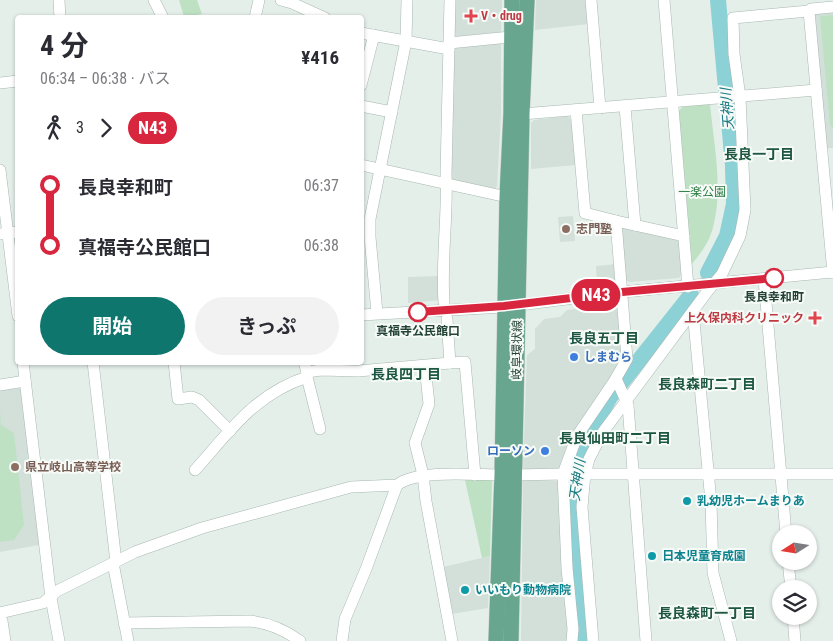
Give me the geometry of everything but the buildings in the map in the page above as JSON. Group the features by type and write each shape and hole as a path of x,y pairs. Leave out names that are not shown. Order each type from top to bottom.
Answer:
{"main road":[{"name":"岐阜環状線","path":"511,306 507,197 511,113 512,0"},
{"name":"岐阜環状線","path":"511,641 508,475 511,306 522,114 526,0"},
{"name":"岐阜環状線","path":"496,641 508,475"}],"street":[{"path":"59,0 60,15"},
{"path":"154,0 162,15"},
{"path":"256,15 259,0"},
{"path":"281,0 318,15"},
{"path":"376,313 366,237 406,41 407,0"},
{"path":"444,302 442,274 447,184 450,0"},
{"path":"591,0 600,108"},
{"path":"664,0 689,287"},
{"path":"364,314 511,306 622,292 833,272 827,152 816,90 810,7"},
{"path":"593,641 582,507 584,474 603,432 711,284 722,274 740,236 745,210 734,54 734,18 810,7 833,7"},
{"path":"364,33 449,46 511,37"},
{"path":"364,73 374,35"},
{"path":"0,83 15,81"},
{"path":"522,114 816,90"},
{"path":"624,106 634,225"},
{"path":"364,107 392,112"},
{"path":"576,110 585,214 684,236"},
{"path":"364,166 507,197"},
{"path":"0,170 15,291"},
{"path":"572,641 573,629 563,496 565,474 577,436 616,380 627,359 616,221"},
{"path":"764,279 785,525"},
{"path":"693,311 711,502 713,573 731,641"},
{"path":"447,319 450,363"},
{"path":"195,470 254,405 306,371 358,371 465,362 475,475"},
{"path":"23,365 51,598 60,641"},
{"path":"93,365 114,563 128,641"},
{"path":"174,365 178,399 192,397 199,400 230,431"},
{"path":"426,366 429,404 415,443 423,475 426,501 452,641"},
{"path":"306,371 320,429"},
{"path":"616,380 626,399 646,641"},
{"path":"0,385 25,382"},
{"path":"342,641 345,619 398,485 402,481 423,475 833,474"},
{"path":"5,641 1,617 43,603 57,591 159,543 202,528 351,487 398,485"},
{"path":"124,623 250,621 268,623 291,634 300,641"},
{"path":"794,625 795,641"}],"shaded area":[{"name":"V・drug","path":"454,0 502,0 501,32 453,37"},
{"path":"536,0 587,0 589,24 535,30"},
{"path":"833,11 833,148 825,148 812,16 816,12"},
{"path":"501,43 501,114 497,186 495,189 453,180 450,176 453,47"},
{"path":"568,116 571,120 576,165 531,169 531,123 534,120"},
{"name":"志門塾","path":"573,216 575,241 560,242 558,217"},
{"path":"624,226 679,241 682,273 679,278 629,282 625,279 621,230"},
{"path":"616,264 617,280 615,282 597,284 596,266"},
{"path":"440,276 441,300 408,303 408,277"},
{"name":"しまむら","path":"615,305 619,307 620,364 569,442 560,468 555,471 526,471 523,468 527,355 535,349 535,329 544,319 560,317 567,310"},
{"name":"県立岐山高等学校","path":"21,388 39,545 0,552 0,390"},
{"path":"523,480 561,481 569,641 521,641"},
{"path":"490,556 488,608 452,614 443,567"}],"green space":[{"path":"179,0 197,0 202,14 183,15"},
{"path":"833,15 833,128 830,125 820,16"},
{"name":"一楽公園","path":"710,104 718,184 716,216 704,249 692,264 679,111 682,107"},
{"path":"0,411 1,425 14,433 24,525 14,540 0,542"},
{"path":"465,480 492,480 490,556 482,558"}],"waterway":[{"name":"天神川","path":"708,273 727,236 734,204 733,166 718,0"},
{"name":"天神川","path":"582,641 572,495 581,449 610,397 691,295"}],"bus line":[{"name":"N43","path":"418,312 504,306 622,292 774,278"}],"place":[{"name":"V・drug","path":"471,16"},
{"name":"志門塾","path":"566,229"},
{"name":"長良幸和町","path":"774,278"},
{"name":"真福寺公民館口","path":"418,312"},
{"name":"上久保内科クリニック","path":"815,318"},
{"name":"しまむら","path":"574,357"},
{"name":"ローソン","path":"545,451"},
{"name":"県立岐山高等学校","path":"15,467"},
{"name":"乳幼児ホームまりあ","path":"687,501"},
{"name":"日本児童育成園","path":"652,556"},
{"name":"いいもり動物病院","path":"465,590"}],"district":[{"name":"長良一丁目","path":"759,154"},
{"name":"長良五丁目","path":"604,338"},
{"name":"長良四丁目","path":"406,374"},
{"name":"長良森町二丁目","path":"707,384"},
{"name":"長良仙田町二丁目","path":"615,438"},
{"name":"長良森町一丁目","path":"707,613"}]}
